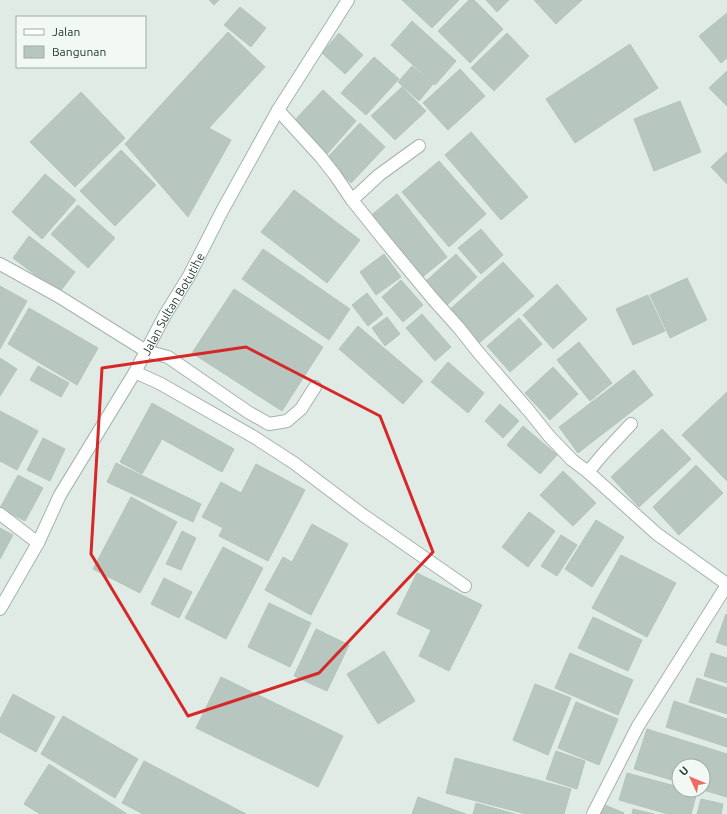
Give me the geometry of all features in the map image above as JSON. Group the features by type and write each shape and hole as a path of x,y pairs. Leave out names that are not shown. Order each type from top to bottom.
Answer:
{"street":[{"name":"Jalan Sultan Botutihe","path":"0,609 38,543 60,495 134,372 165,315 189,276 278,110 348,0"},
{"path":"278,110 320,156 352,200 549,436 572,460 588,472 657,534 727,585 638,726 593,814"},
{"path":"352,200 379,175 419,146"},
{"path":"0,264 58,296 146,351 168,357 248,412 269,424 287,421 301,409 315,387"},
{"path":"134,372 161,384 266,444 466,586"},
{"path":"588,472 631,424"},
{"path":"0,514 38,543"}],"highlighted area":[{"path":"246,347 380,416 433,552 319,673 188,716 91,554 102,368"}],"building":[{"path":"209,0 219,0 214,5"},
{"path":"402,0 459,0 432,28"},
{"path":"469,0 474,0 503,29 470,63 438,31"},
{"path":"486,0 509,0 497,12"},
{"path":"534,0 582,0 556,24"},
{"path":"240,7 266,28 251,47 224,25"},
{"path":"727,13 727,58 721,63 699,36"},
{"path":"412,21 456,61 435,85 391,45"},
{"path":"228,32 265,67 209,128 231,140 188,217 125,144"},
{"path":"339,33 363,55 345,74 322,53"},
{"path":"507,33 529,56 494,91 471,68"},
{"path":"630,44 658,88 575,143 546,99"},
{"path":"374,57 399,79 366,115 341,93"},
{"path":"412,66 433,84 419,101 398,82"},
{"path":"460,69 485,96 448,130 423,103"},
{"path":"727,71 727,106 709,88"},
{"path":"402,87 426,111 395,140 371,116"},
{"path":"323,90 356,121 327,154 293,122"},
{"path":"81,92 125,138 75,187 30,142"},
{"path":"680,101 701,152 654,171 634,119"},
{"path":"360,123 385,147 351,183 326,159"},
{"path":"471,132 528,197 501,220 445,155"},
{"path":"121,150 156,185 115,226 80,191"},
{"path":"727,152 727,184 711,167"},
{"path":"439,161 486,214 449,247 402,192"},
{"path":"45,174 76,200 42,239 12,212"},
{"path":"294,190 360,240 327,283 261,232"},
{"path":"397,194 447,257 420,279 369,217"},
{"path":"78,205 115,238 88,268 51,234"},
{"path":"481,229 503,255 481,274 458,248"},
{"path":"29,236 75,272 59,293 13,258"},
{"path":"263,249 350,309 329,340 242,279"},
{"path":"384,254 401,277 376,295 360,272"},
{"path":"456,254 477,277 447,305 426,281"},
{"path":"503,262 534,296 478,344 448,311"},
{"path":"687,278 707,320 670,338 650,295"},
{"path":"401,280 423,305 403,322 382,297"},
{"path":"557,284 587,319 553,349 523,315"},
{"path":"0,286 27,301 0,349"},
{"path":"234,289 323,347 282,411 192,353"},
{"path":"367,293 383,314 368,326 352,305"},
{"path":"648,295 665,331 633,345 616,309"},
{"path":"29,308 98,348 77,385 8,344"},
{"path":"422,314 451,347 435,361 406,328"},
{"path":"387,317 400,334 385,346 372,328"},
{"path":"519,318 542,344 510,372 487,346"},
{"path":"358,326 423,381 403,404 339,349"},
{"path":"579,342 612,383 590,401 557,360"},
{"path":"0,358 17,369 0,396"},
{"path":"448,362 484,393 468,413 431,382"},
{"path":"38,366 69,383 61,397 30,380"},
{"path":"553,367 578,394 550,420 525,393"},
{"path":"634,370 653,395 578,453 559,427"},
{"path":"727,392 727,481 682,435"},
{"path":"152,403 234,449 222,472 162,439 142,474 120,462"},
{"path":"500,404 519,421 503,438 485,421"},
{"path":"0,411 38,431 17,470 0,461"},
{"path":"523,426 557,455 540,474 507,445"},
{"path":"662,429 691,459 639,507 611,477"},
{"path":"43,438 65,449 50,481 27,470"},
{"path":"116,463 201,504 193,522 107,482"},
{"path":"256,464 305,490 268,561 219,536 223,528 202,517 221,482 241,493"},
{"path":"696,465 723,493 679,535 653,507"},
{"path":"563,471 596,503 573,526 540,495"},
{"path":"18,475 43,488 25,521 0,508"},
{"path":"131,497 177,522 140,593 93,569"},
{"path":"529,512 555,531 528,567 502,547"},
{"path":"596,520 624,537 592,587 565,569"},
{"path":"312,524 348,544 311,615 265,590 283,557 292,562"},
{"path":"0,528 13,535 0,559"},
{"path":"182,531 196,538 181,570 166,564"},
{"path":"561,535 577,545 557,576 541,566"},
{"path":"223,547 263,568 226,639 185,618"},
{"path":"621,555 676,583 647,637 592,608"},
{"path":"417,573 482,605 449,671 419,656 431,630 397,614"},
{"path":"164,578 192,592 179,618 151,604"},
{"path":"269,603 311,623 290,667 248,647"},
{"path":"726,614 727,615 727,646 716,642"},
{"path":"593,617 642,640 628,671 578,648"},
{"path":"316,629 349,645 327,691 294,676"},
{"path":"384,651 415,701 378,724 347,674"},
{"path":"570,653 633,680 618,715 555,688"},
{"path":"711,653 727,658 727,683 704,676"},
{"path":"221,677 343,736 318,787 196,728"},
{"path":"697,678 727,688 727,714 689,702"},
{"path":"535,684 571,698 548,755 513,740"},
{"path":"13,694 55,717 36,752 0,732 0,719"},
{"path":"674,701 727,719 727,747 666,727"},
{"path":"576,702 618,719 599,765 558,748"},
{"path":"63,716 138,759 115,798 41,754"},
{"path":"647,729 727,754 727,797 711,792 711,758 671,758 671,780 634,769"},
{"path":"556,751 585,761 577,789 546,779"},
{"path":"455,758 571,789 564,814 526,814 446,793"},
{"path":"144,761 246,814 143,814 122,803"},
{"path":"49,764 127,814 40,814 24,804"},
{"path":"627,773 671,785 671,798 695,798 691,814 668,814 619,800"},
{"path":"418,797 466,814 412,814"},
{"path":"701,799 723,804 721,814 697,814"},
{"path":"476,803 515,814 473,814"},
{"path":"605,805 624,813 601,814"},
{"path":"633,809 654,814 632,814"}]}
